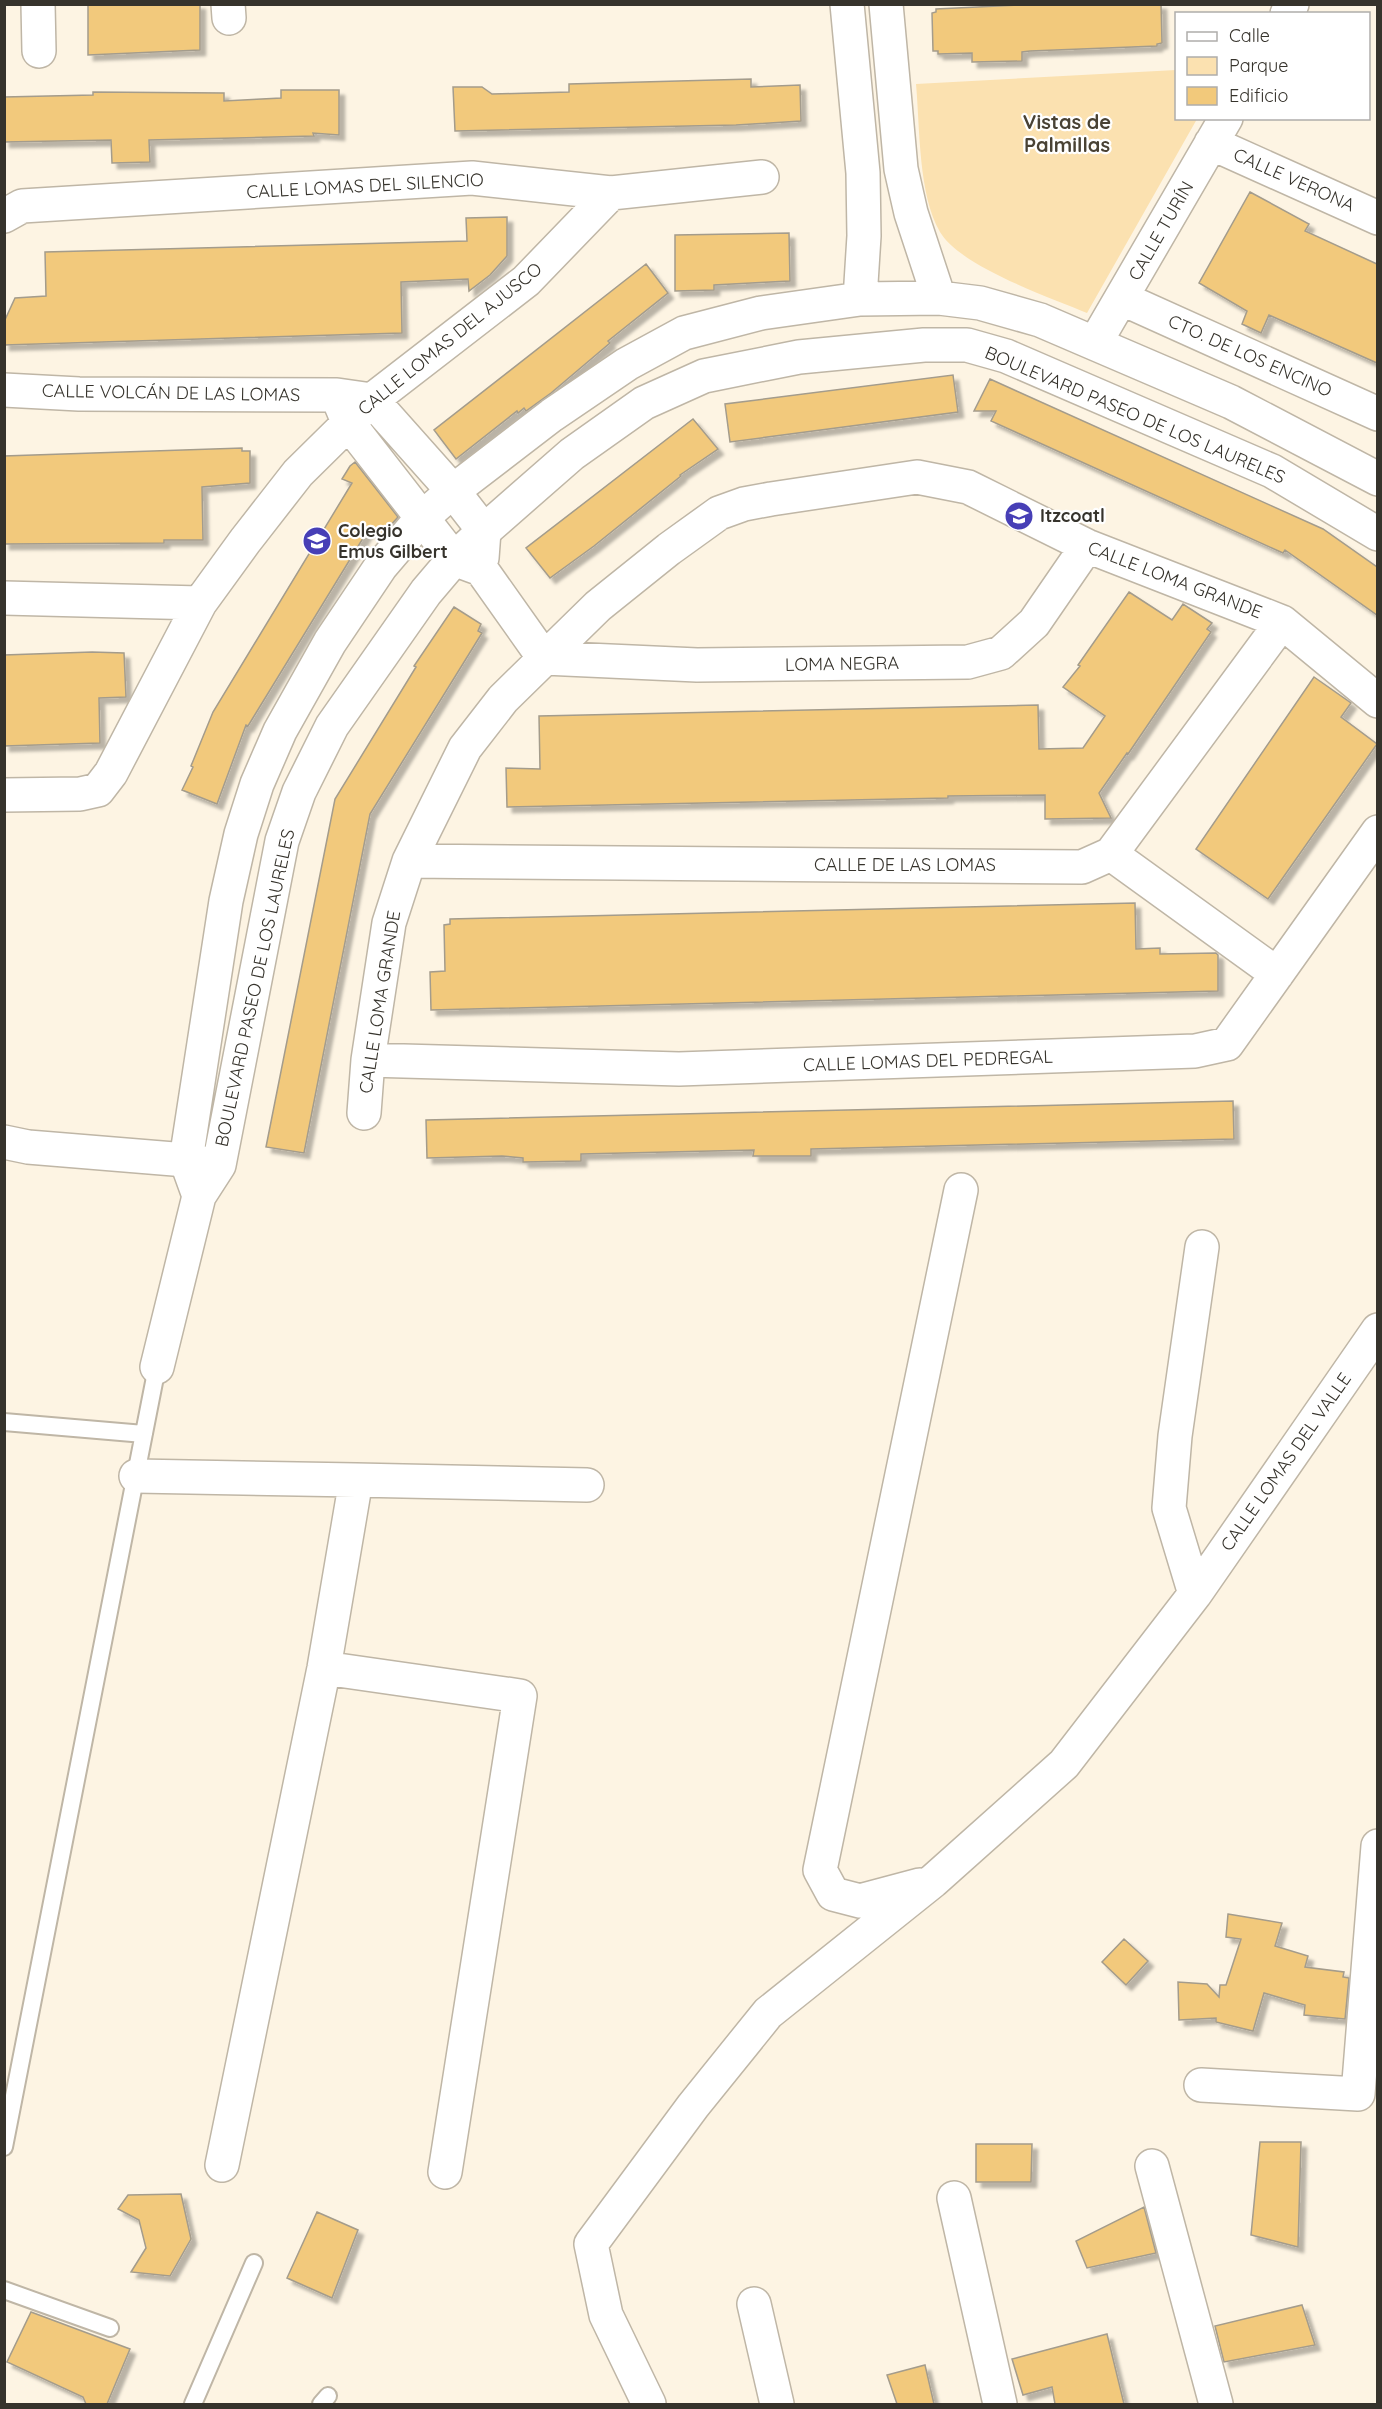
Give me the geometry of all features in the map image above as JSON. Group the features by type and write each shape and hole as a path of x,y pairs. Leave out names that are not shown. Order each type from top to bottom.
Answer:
{"street":[{"path":"38,4 39,51"},
{"path":"847,4 863,173 864,236 860,299"},
{"path":"886,4 901,169 911,213 939,298"},
{"name":"CALLE VERONA","path":"1219,131 1377,218"},
{"name":"CALLE TURÍN","path":"1095,343 1219,131"},
{"name":"CALLE LOMAS DEL SILENCIO","path":"4,216 22,206 472,178 611,193 762,177"},
{"name":"CALLE LOMAS DEL AJUSCO","path":"4,795 80,794 98,790 111,773 200,603 343,409 372,400 525,281 611,193"},
{"name":"BOULEVARD PASEO DE LOS LAURELES","path":"186,1160 226,901 241,834 257,784 280,731 330,642 381,566 422,518 453,491 561,409 627,364 684,333 761,313 860,299 939,298 990,306 1040,320 1231,402 1377,479"},
{"name":"CTO. DE LOS ENCINO","path":"1122,299 1377,414"},
{"name":"BOULEVARD PASEO DE LOS LAURELES","path":"219,1165 282,841 299,792 332,726 426,592 468,564 484,531 572,454 644,404 705,376 798,357 924,345 968,345 1006,356 1272,471 1377,534"},
{"name":"CALLE VOLCÁN DE LAS LOMAS","path":"4,390 343,409"},
{"path":"372,400 453,491 484,531"},
{"path":"343,409 422,518 468,564 544,658"},
{"name":"CALLE LOMA GRANDE","path":"364,1113 368,1060 389,923 409,861 465,748 504,699 598,606 669,549 719,513 744,504 917,477 968,487 1087,546 1282,622 1377,701"},
{"name":"LOMA NEGRA","path":"544,658 697,665 968,662 1001,654 1034,623 1087,546"},
{"path":"4,598 200,603"},
{"name":"CALLE DE LAS LOMAS","path":"409,861 1082,867 1111,854 1282,622"},
{"name":"CALLE LOMAS DEL PEDREGAL","path":"368,1060 679,1069 1195,1052 1227,1044 1377,832"},
{"path":"1111,854 1277,974"},
{"path":"4,1142 28,1147 186,1160 219,1165 200,1196 157,1367"},
{"path":"186,1160 200,1196"},
{"path":"933,1881 860,1900 833,1893 820,1870 961,1190"},
{"path":"1195,1594 1169,1508 1175,1436 1202,1247"},
{"name":"CALLE LOMAS DEL VALLE","path":"649,2404 606,2315 591,2244 693,2106 768,2013 933,1881 1064,1764 1195,1594 1377,1330"},
{"path":"136,1476 587,1485"},
{"path":"222,2164 324,1668 356,1480"},
{"path":"324,1668 520,1696 444,2172"},
{"path":"1201,2085 1358,2094 1377,1846"},
{"path":"1152,2166 1216,2404"},
{"path":"954,2198 1000,2404"},
{"path":"754,2304 777,2404"}],"lane":[{"path":"4,2147 157,1367"},
{"path":"4,1422 144,1434"},
{"path":"193,2404 254,2263"},
{"path":"4,2290 110,2328"}],"green space":[{"path":"1175,70 1175,120 1196,120 1087,313 1029,290 986,269 951,245 940,232 933,216 924,180 916,84"}],"building":[{"path":"88,4 200,4 200,50 88,55"},
{"path":"1039,4 1161,4 1162,43 1157,46 1022,52 1022,61 972,62 972,53 938,54 938,51 933,51 932,13 936,12 936,9"},
{"path":"751,79 751,87 800,85 801,121 736,125 455,131 453,87 482,87 492,94 569,92 569,84"},
{"path":"281,90 339,90 339,135 313,133 314,136 149,140 150,162 112,163 111,140 4,142 4,97 93,95 93,92 224,93 224,101 281,98"},
{"path":"1250,192 1309,224 1305,231 1377,264 1377,363 1269,315 1261,333 1242,324 1247,311 1199,283"},
{"path":"507,217 507,256 490,275 469,291 468,279 401,282 402,333 4,345 4,322 15,298 46,296 45,252 467,241 466,218"},
{"path":"789,233 790,281 714,285 714,290 675,291 675,235"},
{"path":"646,264 668,293 608,341 610,343 551,393 526,411 524,408 518,413 517,411 456,459 434,430"},
{"path":"953,375 958,412 730,442 725,404"},
{"path":"990,379 1323,529 1377,567 1377,615 1285,550 1283,553 991,421 996,411 974,411"},
{"path":"693,419 718,449 680,475 594,546 550,578 526,548"},
{"path":"242,448 242,451 250,451 250,483 202,487 203,540 164,540 164,543 4,544 4,456"},
{"path":"355,462 398,517 380,537 368,530 248,726 246,725 217,804 182,790 213,712 352,483 342,479"},
{"path":"1129,592 1172,620 1183,604 1212,623 1207,629 1211,632 1099,793 1111,818 1045,819 1045,795 507,807 506,768 540,769 539,716 1038,705 1039,749 1083,748 1105,716 1063,687 1080,666 1078,665"},
{"path":"454,607 481,624 478,631 482,633 370,814 304,1153 266,1147 335,799 416,667 414,666"},
{"path":"124,653 126,697 99,698 100,743 4,746 4,655"},
{"path":"1314,677 1351,703 1341,717 1377,744 1268,899 1196,849"},
{"path":"1135,903 1136,949 1160,948 1160,954 1216,953 1218,955 1218,991 431,1010 430,972 445,971 444,925 450,924 450,919"},
{"path":"1233,1101 1234,1139 811,1149 811,1156 753,1156 754,1150 581,1154 581,1161 523,1162 523,1158 502,1156 427,1158 426,1120"},
{"path":"1228,1914 1282,1923 1275,1946 1308,1956 1305,1967 1344,1972 1343,1977 1349,1978 1345,2019 1304,2015 1305,2005 1264,1993 1253,2031 1216,2022 1216,2018 1179,2020 1178,1982 1207,1984 1219,1997 1220,1985 1226,1985 1241,1939 1226,1937"},
{"path":"1124,1939 1148,1961 1126,1985 1102,1962"},
{"path":"1260,2142 1301,2142 1298,2247 1251,2235"},
{"path":"976,2144 1032,2144 1031,2182 976,2182"},
{"path":"181,2194 191,2239 170,2276 131,2272 146,2248 139,2220 118,2209 128,2195"},
{"path":"1144,2207 1156,2253 1087,2268 1076,2241"},
{"path":"317,2212 358,2230 332,2298 287,2278"},
{"path":"1302,2305 1315,2345 1224,2362 1215,2326"},
{"path":"31,2312 130,2349 107,2404 86,2404 83,2397 7,2362"},
{"path":"1107,2334 1124,2404 1055,2404 1052,2387 1023,2395 1012,2359"},
{"path":"925,2365 934,2404 897,2404 887,2375"}],"place":[{"name":"Itzcoatl","path":"1019,516"},
{"name":"Colegio Emus Gilbert","path":"317,541"}],"district":[{"name":"Vistas de Palmillas","path":"1067,134"}]}
